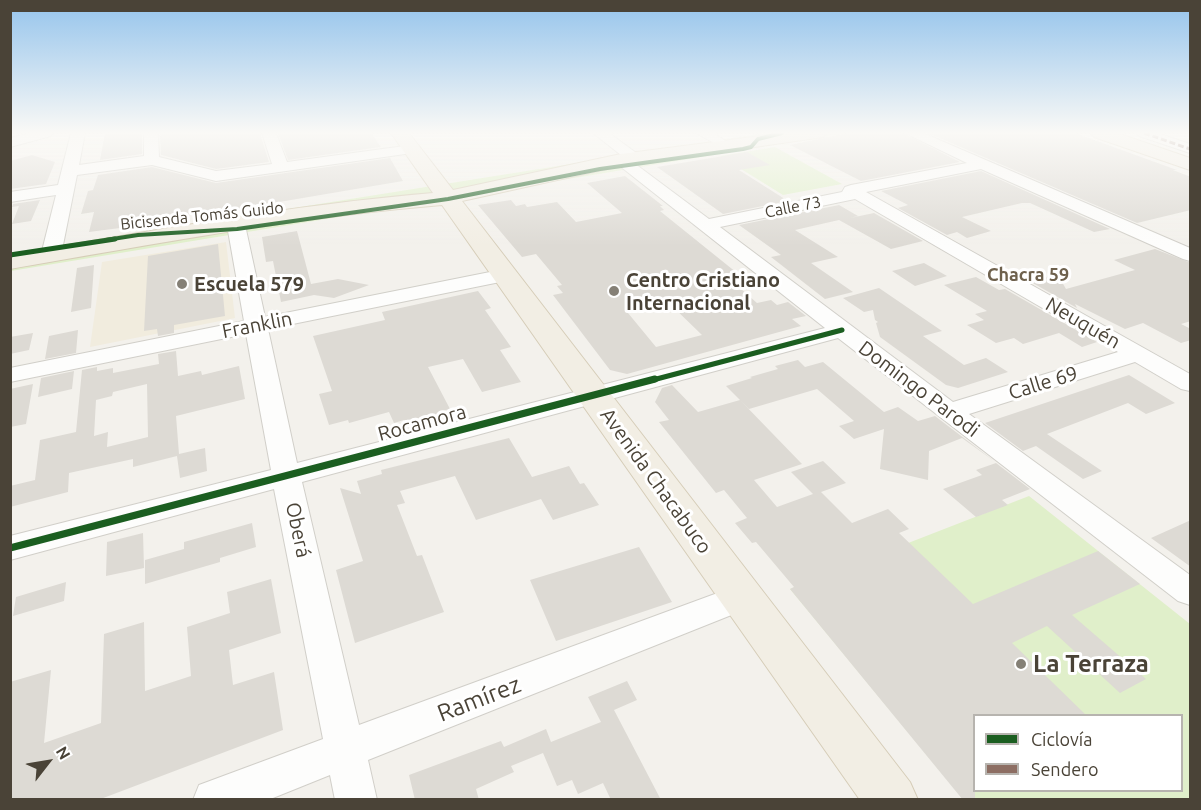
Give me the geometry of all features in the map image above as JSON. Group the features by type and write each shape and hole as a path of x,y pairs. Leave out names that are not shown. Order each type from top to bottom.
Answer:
{"main road":[{"name":"Avenida Chacabuco","path":"428,171 892,800"},
{"path":"10,262 521,181 571,171"}],"street":[{"path":"51,255 70,171"},
{"path":"195,171 216,176 254,171"},
{"name":"Domingo Parodi","path":"642,171 705,225 949,412 1191,592"},
{"name":"Calle 73","path":"705,225 849,196 851,190 948,171"},
{"path":"999,171 1191,255"},
{"path":"10,197 66,189"},
{"name":"Neuquén","path":"851,190 1137,354 1184,375"},
{"name":"Oberá","path":"236,225 286,476 356,800"},
{"name":"Franklin","path":"10,375 505,275"},
{"name":"Rocamora","path":"10,548 842,330"},
{"name":"Calle 69","path":"949,412 1137,354"},
{"name":"Ramírez","path":"214,800 742,597"}],"shaded area":[{"path":"226,242 235,318 90,347 102,262"}],"green space":[{"path":"527,171 618,171 11,271 11,253"},
{"path":"744,171 818,171 842,184 783,195"},
{"name":"La Terraza","path":"1029,496 1190,624 1190,799 963,799 790,589"}],"building":[{"path":"10,171 51,171 46,184 10,189"},
{"path":"126,171 167,171 216,183 301,171 397,171 403,181 238,209 121,223 120,228 89,232 94,212 81,214 88,191 93,190 98,175"},
{"path":"662,171 740,171 788,201 723,214"},
{"path":"841,171 914,171 861,181"},
{"path":"981,171 1110,229 1094,232 1030,203 1022,203 962,217 991,231 967,238 957,232 947,235 898,208 908,205 881,191"},
{"path":"1016,171 1175,171 1191,177 1191,210 1137,223"},
{"path":"625,176 663,206 660,206 664,210 660,211 737,273 725,275 757,303 771,300 777,305 788,302 806,316 792,319 801,326 627,374 610,370 553,295 563,293 557,286 562,285 536,254 522,257 478,205 511,200 516,206 525,204 527,207 557,202 576,222 622,213 587,183","holes":["670,304 702,335 656,347 628,313"]},
{"path":"40,200 31,221 12,224 19,206 12,207 13,204"},
{"path":"839,205 858,216 850,218 874,213 923,241 891,249 839,220 795,230 838,257 811,263 853,292 825,299 771,257 781,255 739,225"},
{"path":"297,231 311,284 338,279 369,285 334,298 314,295 281,302 273,261 266,262 262,237"},
{"path":"218,244 225,316 174,325 174,333 158,336 157,329 144,331 148,256"},
{"path":"1155,249 1191,263 1191,321 1181,324 1191,329 1191,340 1181,343 1143,323 1125,329 1075,304 1077,308 1031,282 1051,276 1062,282 1066,289 1135,270 1114,260"},
{"path":"924,263 947,276 915,286 892,271"},
{"path":"94,265 91,308 71,312 77,268"},
{"path":"976,277 999,290 1005,289 1097,342 1082,347 1059,333 1023,344 1014,338 996,343 967,325 984,320 975,314 987,311 944,285"},
{"path":"879,288 942,331 923,336 964,365 986,358 1008,372 958,388 946,385 880,337 876,323 878,322 875,320 873,310 864,312 843,298"},
{"path":"478,291 491,308 485,310 511,347 500,350 521,382 482,392 463,359 428,367 450,409 442,411 449,422 434,426 430,420 407,426 404,420 394,423 389,412 349,423 348,420 329,425 319,394 332,391 313,336 385,320 382,312"},
{"path":"78,330 76,353 45,359 49,336"},
{"path":"33,333 29,350 10,354 10,337"},
{"path":"176,351 178,376 201,371 202,375 239,366 245,399 176,416 179,454 205,448 207,471 180,478 177,456 133,467 133,459 69,473 68,492 10,507 10,486 35,480 40,440 76,432 82,370 97,367 97,371 113,368 113,373 159,364 158,354","holes":["147,384 148,437 107,447 108,432 94,436 96,400 112,396 113,392"]},
{"path":"798,360 805,367 823,362 884,412 898,407 918,421 935,416 994,461 962,438 929,451 928,480 880,469 884,429 854,439 839,426 854,421 817,389 749,409 726,386 778,369 775,366"},
{"path":"74,371 72,389 38,397 41,378"},
{"path":"1129,375 1175,403 1146,414 1128,403 1047,434 1102,471 1083,479 1036,446 1023,451 985,423"},
{"path":"33,384 26,424 10,427 10,389"},
{"path":"672,385 698,412 740,400 802,464 754,480 777,507 813,494 791,472 823,461 846,483 821,492 852,523 888,509 909,529 899,533 973,604 1098,551 1140,584 1072,615 1146,679 1120,693 1047,626 1012,643 1085,714 973,714 973,792 975,792 975,800 963,800 790,589 794,587 756,542 752,543 735,523 747,518 724,490 716,493 659,422 669,420 655,402 662,388"},
{"path":"509,438 532,477 569,466 580,484 584,483 599,505 553,520 541,499 476,520 455,476 400,491 405,503 397,505 417,556 422,555 444,612 355,643 336,570 363,561 340,488 361,494 357,481 382,474 381,470"},
{"path":"996,463 1030,489 1002,500 1008,505 976,517 943,489 982,475 976,470"},
{"path":"1191,520 1191,567 1151,538"},
{"path":"252,523 256,547 220,558 220,562 145,584 145,560 184,549 184,542"},
{"path":"143,533 144,568 106,576 107,542"},
{"path":"639,547 672,602 556,641 530,580"},
{"path":"271,579 281,633 229,650 233,685 274,672 283,730 98,800 10,800 10,682 51,670 44,743 101,723 104,634 144,622 145,691 191,676 187,627 230,613 227,592"},
{"path":"66,582 64,601 13,616 16,597"},
{"path":"627,681 637,700 614,710 661,800 611,800 603,783 578,794 572,780 557,786 543,753 511,766 514,772 476,789 479,800 415,800 409,775 501,741 504,747 546,729 551,742 601,722 588,697"}],"cycle path":[{"name":"Bicisenda Tomás Guido","path":"10,255 138,235 237,229 448,199 591,171"},
{"path":"10,548 842,330"}],"place":[{"name":"Escuela 579","path":"182,284"},
{"name":"Centro Cristiano Internacional","path":"614,291"},
{"name":"La Terraza","path":"1021,664"}],"district":[{"name":"Chacra 59","path":"1028,275"}]}
